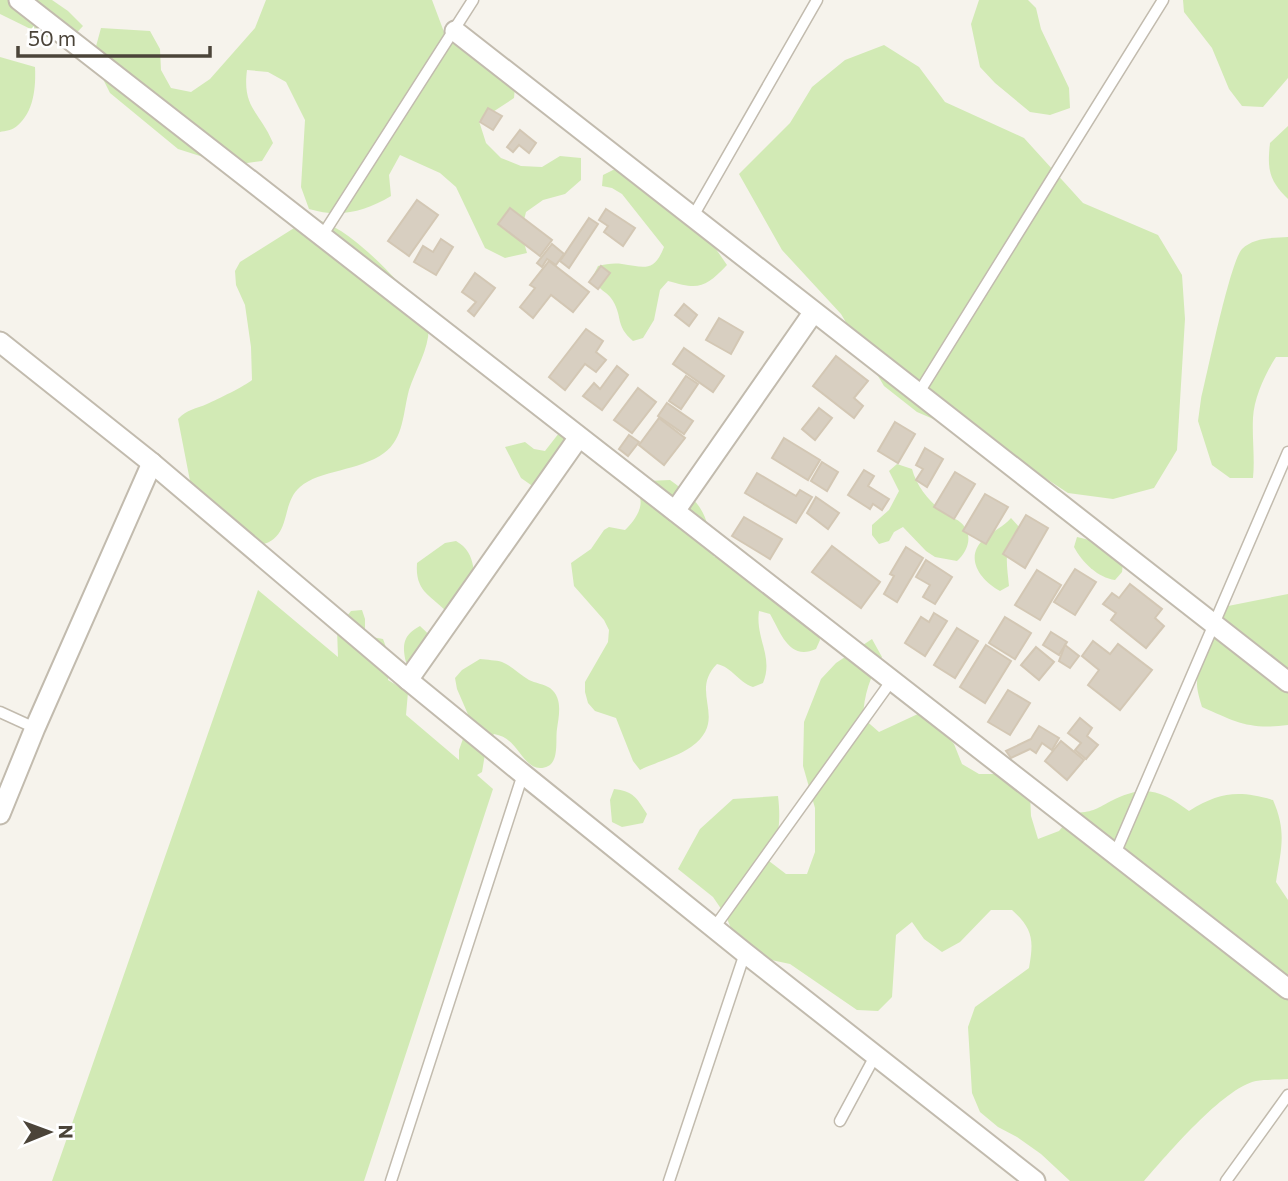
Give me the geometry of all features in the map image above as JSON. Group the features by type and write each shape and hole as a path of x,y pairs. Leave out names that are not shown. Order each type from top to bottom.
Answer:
{"street":[{"path":"19,0 1288,989"},
{"path":"455,31 1288,682"},
{"path":"675,512 814,313"},
{"path":"0,342 152,463 523,774 1035,1181"},
{"path":"408,680 579,437"},
{"path":"0,814 152,463"}],"lane":[{"path":"322,236 473,0"},
{"path":"692,218 817,0"},
{"path":"918,394 1163,0"},
{"path":"1115,855 1288,452"},
{"path":"714,928 892,680"},
{"path":"0,712 35,728"},
{"path":"391,1181 523,774"},
{"path":"669,1181 745,953"},
{"path":"840,1121 875,1056"},
{"path":"1226,1181 1288,1095"}],"green space":[{"path":"0,0 52,0 83,26 69,41 49,38 0,14"},
{"path":"266,0 432,0 444,32 486,45 516,76 514,98 479,121 486,143 501,158 521,166 542,167 560,156 581,158 581,180 565,194 543,200 526,212 521,232 527,253 505,258 485,248 456,187 440,173 400,155 389,175 391,196 351,212 331,213 309,209 301,187 305,120 286,82 268,72 247,70 246,83 253,109 273,143 262,161 240,164 219,162 178,149 110,93 100,73 95,50 101,28 150,31 160,49 161,70 171,88 191,92 210,79 255,28"},
{"path":"979,0 1028,0 1036,8 1041,29 1069,88 1070,108 1050,115 1030,112 980,67 971,24"},
{"path":"1183,0 1288,0 1288,78 1263,107 1242,106 1229,89 1212,48 1184,12"},
{"path":"884,45 919,67 945,102 1024,138 1083,203 1158,235 1182,275 1185,319 1177,450 1154,488 1113,499 1068,493 996,446 917,412 884,386 841,314 782,250 739,174 790,123 812,87 845,60"},
{"path":"0,57 35,67 35,75 33,99 27,114 15,127 0,132"},
{"path":"1288,126 1288,199 1273,180 1269,160 1270,143"},
{"path":"613,170 635,170 709,239 727,265 701,285 687,286 668,281 660,290 654,320 643,338 633,341 621,326 613,301 597,285 593,276 598,266 652,265 664,247 622,194 602,186 603,175"},
{"path":"310,218 341,231 372,255 424,309 428,319 428,340 409,390 399,433 391,447 363,464 308,481 294,494 276,537 256,546 191,486 178,419 188,411 224,396 252,380 245,305 236,285 235,271 240,262"},
{"path":"1288,237 1288,357 1276,357 1255,402 1253,478 1230,478 1212,465 1198,421 1219,320 1231,275 1242,249 1258,240"},
{"path":"559,433 569,438 541,484 531,485 521,478 505,447 525,442 534,449 545,451"},
{"path":"897,464 912,469 917,482 930,500 964,526 968,545 957,561 935,557 903,527 894,532 889,541 879,544 872,535 872,525 889,510 899,491 889,471"},
{"path":"670,480 691,497 702,512 714,557 742,553 818,629 820,640 816,649 807,652 792,648 782,637 770,614 759,611 759,630 766,656 763,683 753,687 717,664 706,685 709,716 702,737 685,751 640,770 633,761 616,718 595,711 588,703 585,682 608,642 609,630 604,620 574,586 571,563 591,549 604,530 609,527 625,530 628,527 640,508 638,494 648,481"},
{"path":"1011,518 1020,528 1008,547 1009,586 1000,591 986,581 977,568 975,553 985,538"},
{"path":"1077,537 1102,543 1123,563 1122,572 1115,580 1097,573 1086,564 1074,547"},
{"path":"456,541 468,552 471,559 474,600 446,611 421,586 417,563 445,543"},
{"path":"258,590 338,657 337,629 351,611 362,610 365,630 372,637 383,639 390,658 388,680 408,692 406,715 459,760 459,750 470,719 455,678 462,670 480,659 497,661 529,680 548,687 557,697 559,707 554,759 547,767 540,768 528,763 515,746 502,737 494,734 487,742 482,772 477,775 493,789 364,1181 52,1181"},
{"path":"1288,594 1288,725 1243,724 1202,707 1197,684 1200,663 1211,633 1228,606"},
{"path":"420,626 432,638 436,650 435,661 426,667 406,662 405,656 407,637"},
{"path":"872,639 882,657 868,686 863,718 879,732 920,713 939,727 954,744 962,764 979,774 1022,774 1030,793 1031,816 1038,839 1059,831 1074,813 1093,810 1133,792 1161,794 1189,811 1210,800 1230,795 1249,795 1273,800 1281,831 1276,882 1288,900 1288,1079 1256,1081 1228,1096 1196,1124 1144,1181 1070,1181 1041,1154 998,1127 980,1112 972,1093 968,1027 975,1007 1029,968 1031,958 1028,929 1012,910 991,910 960,942 942,952 924,939 912,922 896,935 892,997 878,1011 857,1010 790,964 748,955 734,936 726,916 713,897 678,869 700,829 733,799 778,796 778,829 769,861 786,874 807,874 815,852 815,808 803,766 804,722 821,679 836,663"},
{"path":"614,789 626,792 637,800 647,814 643,823 622,827 612,822 610,800"}],"building":[{"path":"488,108 502,116 493,130 480,122"},
{"path":"520,130 536,143 529,153 519,145 513,152 507,147"},
{"path":"417,200 438,215 409,256 388,241"},
{"path":"510,208 552,240 540,256 498,224"},
{"path":"606,209 635,228 623,246 604,232 608,226 599,220"},
{"path":"589,218 598,224 569,268 560,261"},
{"path":"441,239 453,247 436,275 414,262 423,246 433,252"},
{"path":"552,244 564,254 556,265 547,259 542,267 537,263"},
{"path":"549,261 589,292 573,312 551,295 533,318 520,307 535,288 530,285"},
{"path":"601,266 610,273 598,289 589,282"},
{"path":"475,273 495,288 474,316 468,311 476,302 462,292"},
{"path":"684,304 697,315 689,326 675,315"},
{"path":"719,318 743,332 731,354 706,340"},
{"path":"586,329 603,341 596,352 606,360 596,372 585,364 565,390 549,377"},
{"path":"684,348 724,376 713,392 673,364"},
{"path":"836,356 868,381 854,398 863,406 854,418 813,386"},
{"path":"617,366 628,375 602,410 583,396 594,383 600,389"},
{"path":"686,376 698,384 681,409 669,401"},
{"path":"638,388 656,402 632,433 614,420"},
{"path":"667,403 693,421 684,434 658,416"},
{"path":"819,408 832,418 815,440 802,429"},
{"path":"659,418 685,438 664,465 639,445"},
{"path":"895,422 915,434 898,463 878,451"},
{"path":"629,435 639,442 628,456 619,449"},
{"path":"784,438 820,460 808,480 772,458"},
{"path":"925,448 943,459 927,487 916,480 923,469 916,465"},
{"path":"822,462 838,472 827,491 811,481"},
{"path":"864,470 874,476 868,486 889,499 882,510 873,504 870,509 848,495"},
{"path":"955,472 975,484 954,519 934,507"},
{"path":"757,473 796,496 800,490 812,497 796,523 745,493"},
{"path":"985,494 1008,507 986,544 963,531"},
{"path":"816,497 839,513 828,529 807,513"},
{"path":"1026,515 1048,528 1025,568 1003,554"},
{"path":"744,517 782,539 770,559 732,536"},
{"path":"832,546 880,582 861,608 812,572"},
{"path":"906,547 923,558 897,602 884,594 894,576 890,574"},
{"path":"926,560 952,577 935,604 923,597 930,585 916,577"},
{"path":"1075,569 1096,582 1075,615 1054,602"},
{"path":"1037,570 1061,585 1040,620 1015,605"},
{"path":"1130,584 1162,609 1155,618 1164,626 1146,648 1111,620 1116,613 1103,604 1112,593 1119,598"},
{"path":"934,613 947,621 925,656 905,643 921,617 929,622"},
{"path":"1005,617 1031,633 1015,659 989,643"},
{"path":"957,628 978,641 955,678 934,665"},
{"path":"1051,632 1067,642 1059,655 1043,645"},
{"path":"1093,641 1110,654 1118,644 1152,670 1120,710 1088,685 1099,670 1082,656"},
{"path":"986,645 1011,661 985,703 960,687"},
{"path":"1065,645 1079,656 1070,668 1059,661"},
{"path":"1036,647 1054,662 1039,680 1021,665"},
{"path":"1008,690 1030,703 1010,735 988,722"},
{"path":"1080,718 1092,728 1087,736 1098,745 1086,759 1075,750 1081,743 1068,733"},
{"path":"1039,726 1059,738 1052,750 1042,743 1036,753 1030,749 1011,758 1006,751 1031,739"},
{"path":"1061,741 1084,760 1067,780 1045,761"}]}
